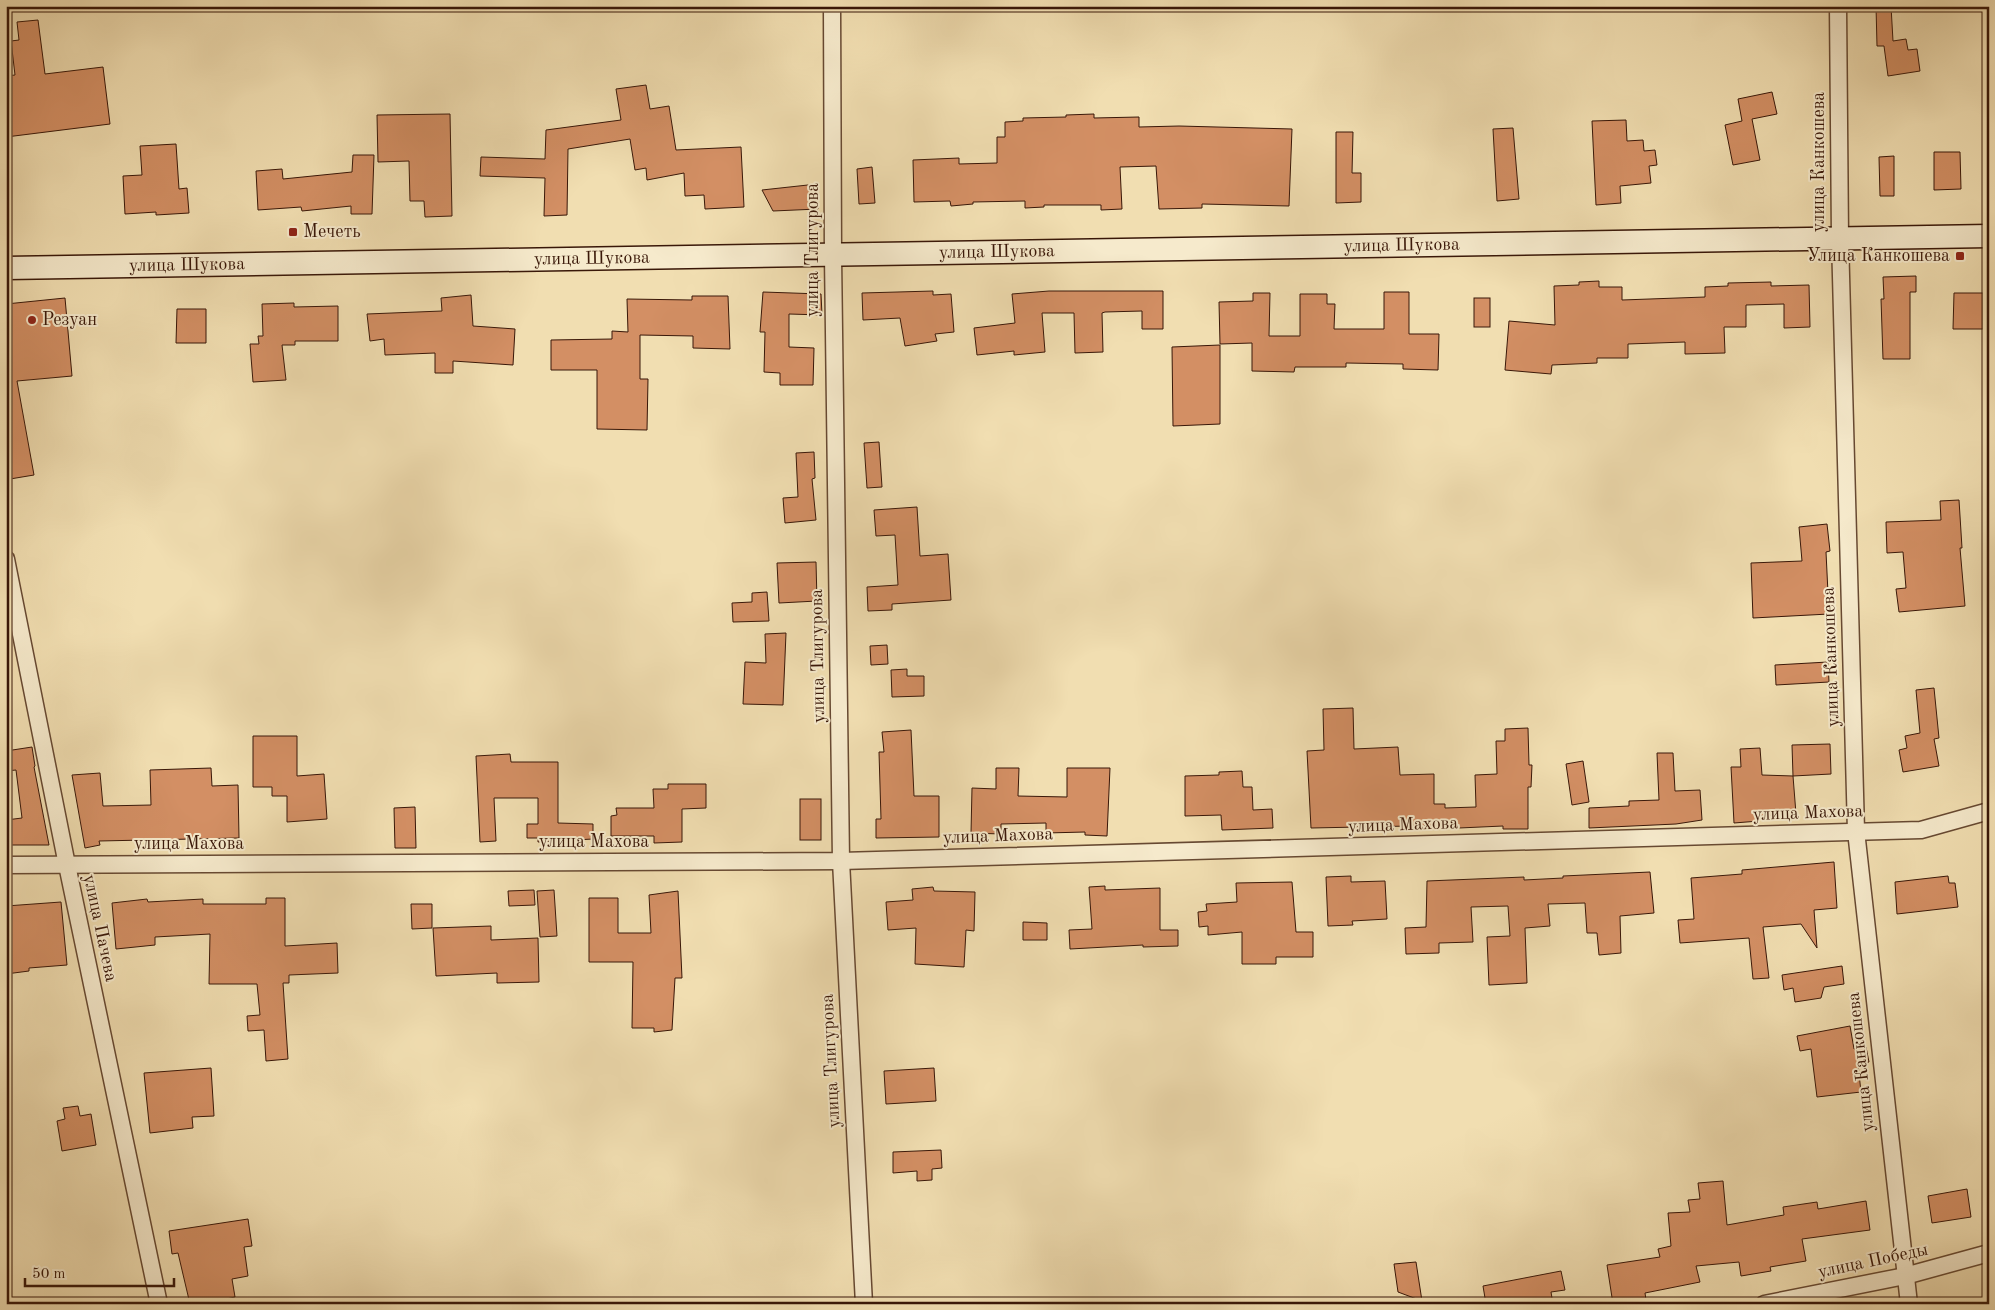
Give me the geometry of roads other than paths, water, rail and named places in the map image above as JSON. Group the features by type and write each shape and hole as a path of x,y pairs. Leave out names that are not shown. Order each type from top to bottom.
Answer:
{"main road":[{"name":"улица Шукова","path":"6,268 1989,236"}],"street":[{"name":"улица Тлигурова","path":"832,6 833,256 841,861 864,1304"},
{"name":"улица Канкошева","path":"1838,6 1840,239 1856,831 1909,1304"},
{"name":"улица Пачева","path":"6,559 67,865 159,1304"},
{"name":"улица Махова","path":"6,865 841,861 1921,830 1989,811"},
{"name":"улица Победы","path":"1764,1304 1905,1276 1989,1253"}],"place":[{"name":"Мечеть","path":"293,232"},
{"name":"Улица Канкошева","path":"1960,256"},
{"name":"Резуан","path":"32,320"}]}
